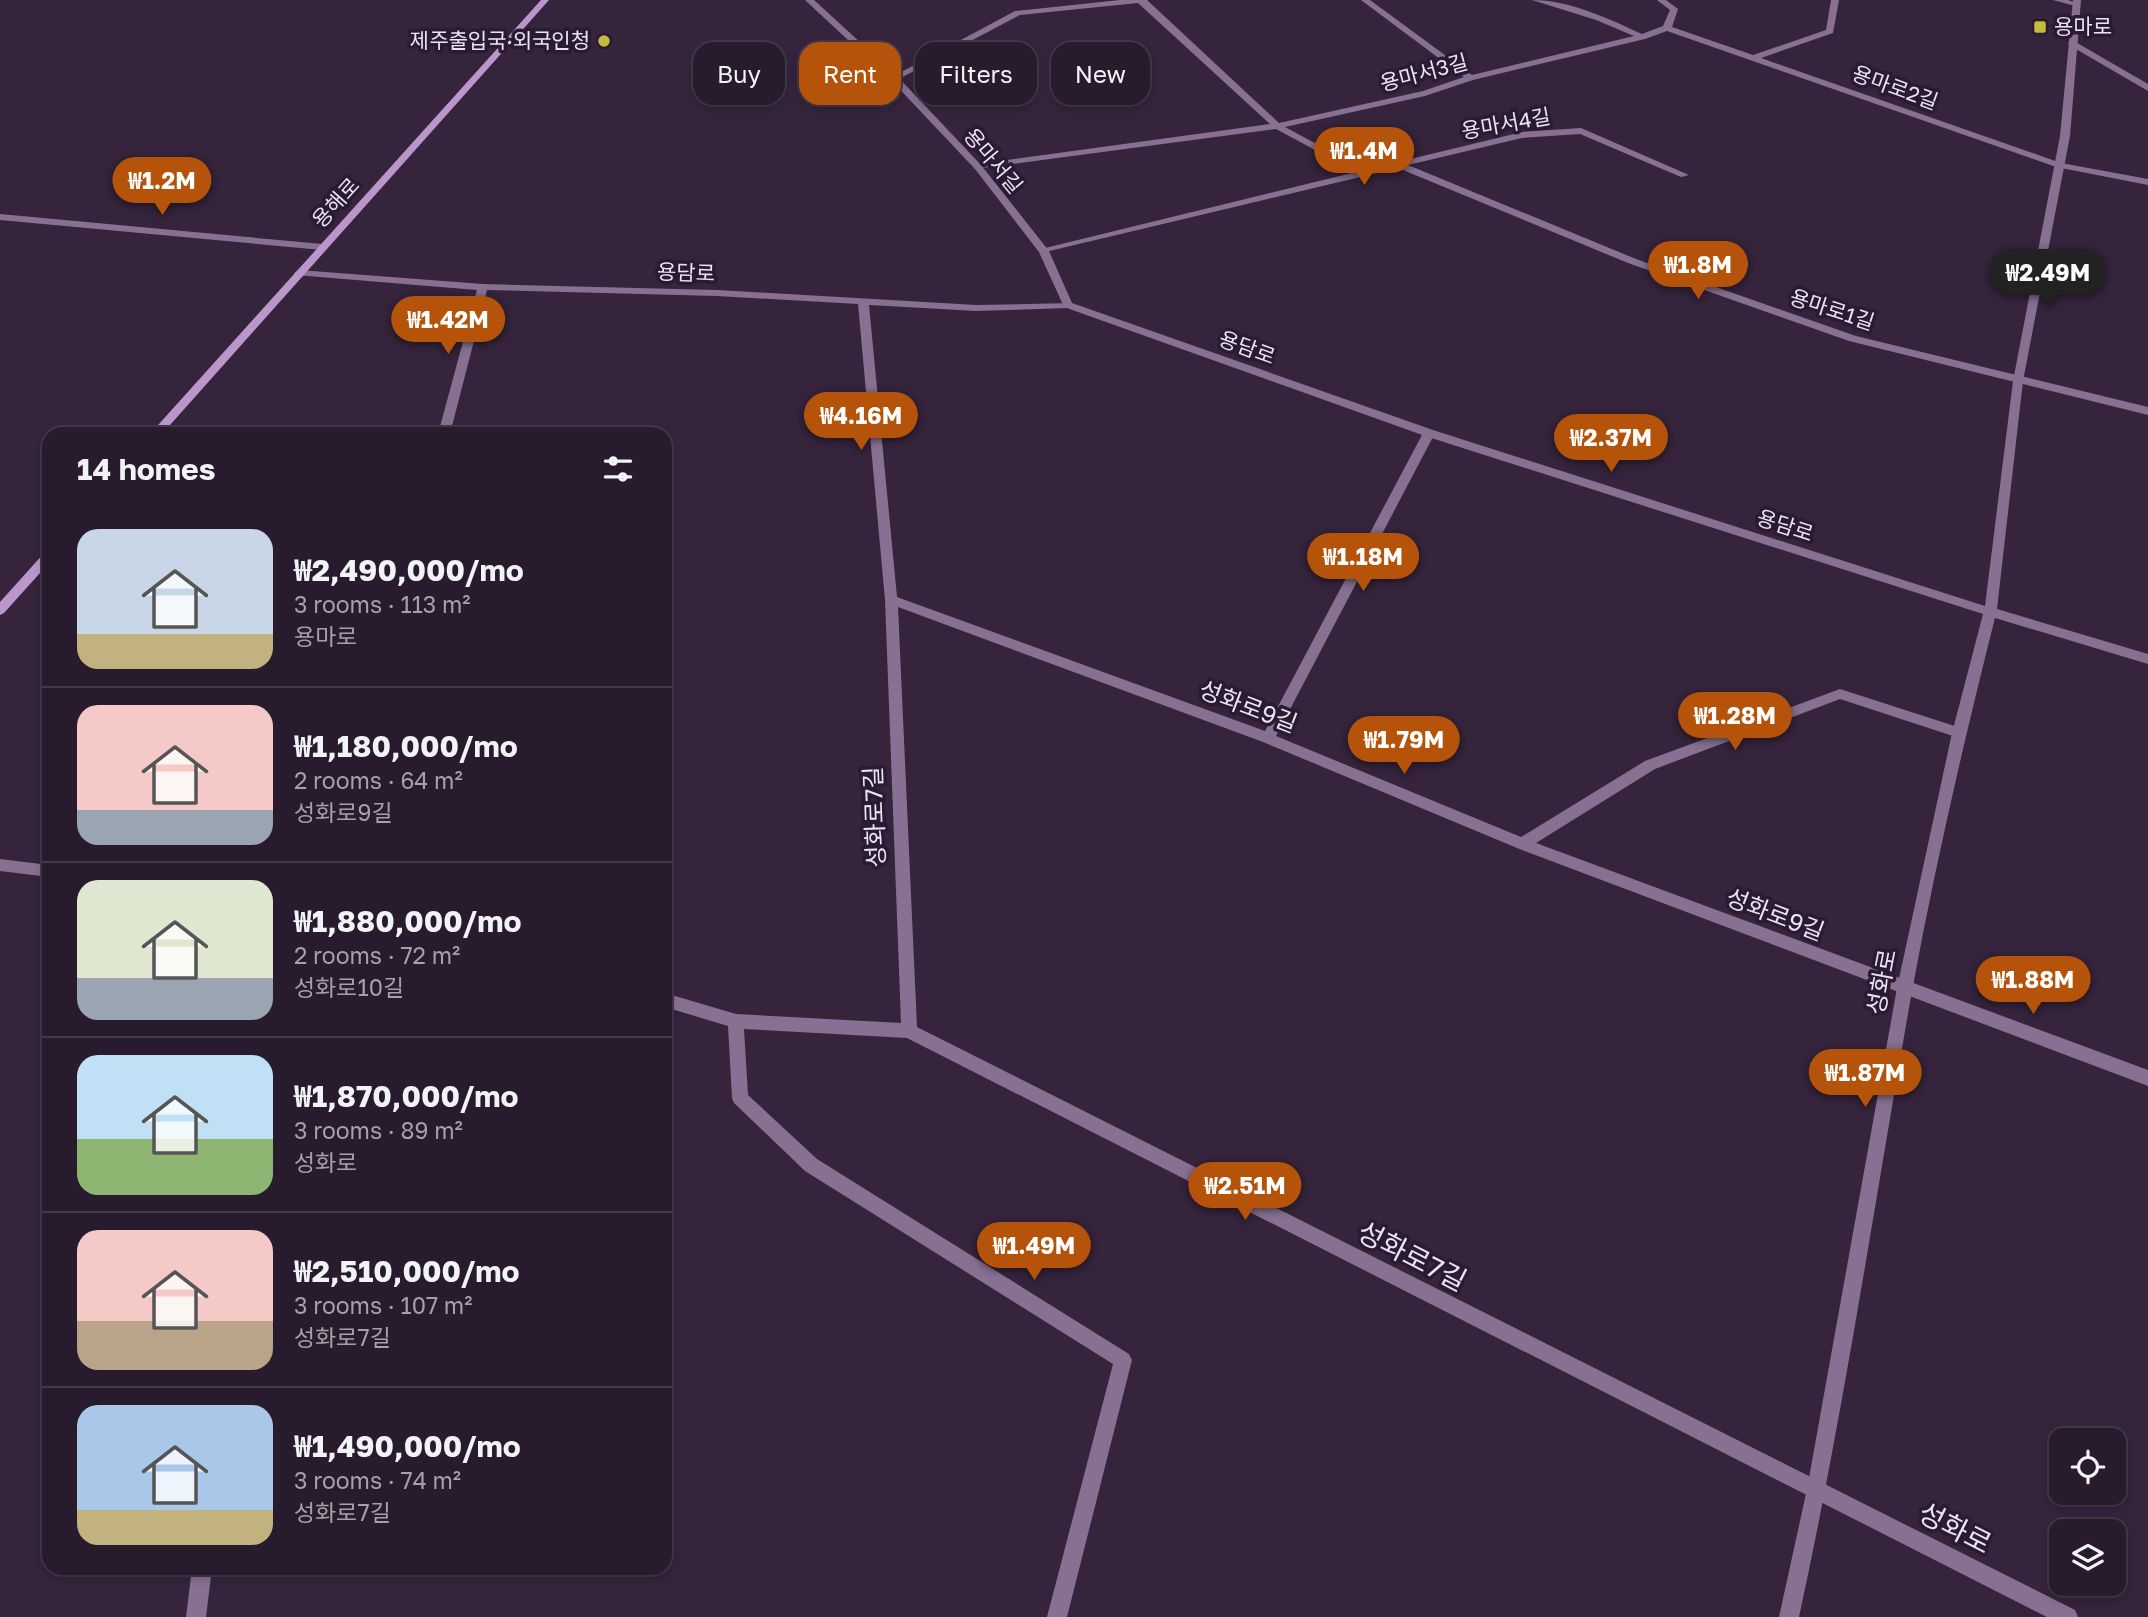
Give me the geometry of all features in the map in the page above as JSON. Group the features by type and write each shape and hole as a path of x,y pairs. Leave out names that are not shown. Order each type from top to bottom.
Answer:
{"main road":[{"name":"용해로","path":"162,427 545,0"},
{"path":"0,610 42,563"}],"street":[{"name":"용마서길","path":"809,0 855,42"},
{"path":"901,74 1018,13 1142,0 1278,126 1362,172"},
{"path":"1365,0 1470,78"},
{"path":"1536,0 1599,18 1642,37"},
{"path":"1661,0 1674,9 1667,27"},
{"path":"1756,57 1830,31 1835,0"},
{"path":"1990,612 2018,381 2065,136 2076,2 2057,0"},
{"name":"용마서3길","path":"978,167 1278,126 1425,93 1470,78 1642,37 1667,27"},
{"name":"용마로2길","path":"1667,27 2059,165 2148,182"},
{"path":"2072,43 2148,88"},
{"name":"용마서길","path":"901,85 978,167 1044,251 1068,305"},
{"name":"용마서4길","path":"1044,251 1522,135 1581,131 1684,175"},
{"name":"용마로1길","path":"1397,164 1632,261 1853,339 2148,411"},
{"path":"0,218 322,247"},
{"name":"용담로","path":"299,273 483,287 717,293 976,308 1068,305 1429,433 1990,612 2148,659"},
{"path":"446,427 483,287"},
{"path":"863,301 891,600"},
{"path":"1268,738 1429,433"},
{"name":"성화로9길","path":"891,600 1268,738 1522,844 2148,1078"},
{"name":"성화로7길","path":"891,600 909,1031"},
{"name":"성화로","path":"1789,1617 1817,1489 1905,988 1959,733 1990,612"},
{"path":"1522,844 1650,765 1840,694 1959,733"},
{"path":"0,864 42,870"},
{"name":"성화로7길","path":"672,1002 736,1021 909,1031 1817,1489"},
{"path":"736,1021 740,1098 811,1166 1123,1360 1057,1617"},
{"name":"성화로","path":"1817,1489 2068,1617"},
{"path":"196,1617 201,1575"}],"place":[{"name":"용마로","path":"2040,27"},
{"name":"제주출입국·외국인청","path":"604,41"}]}
